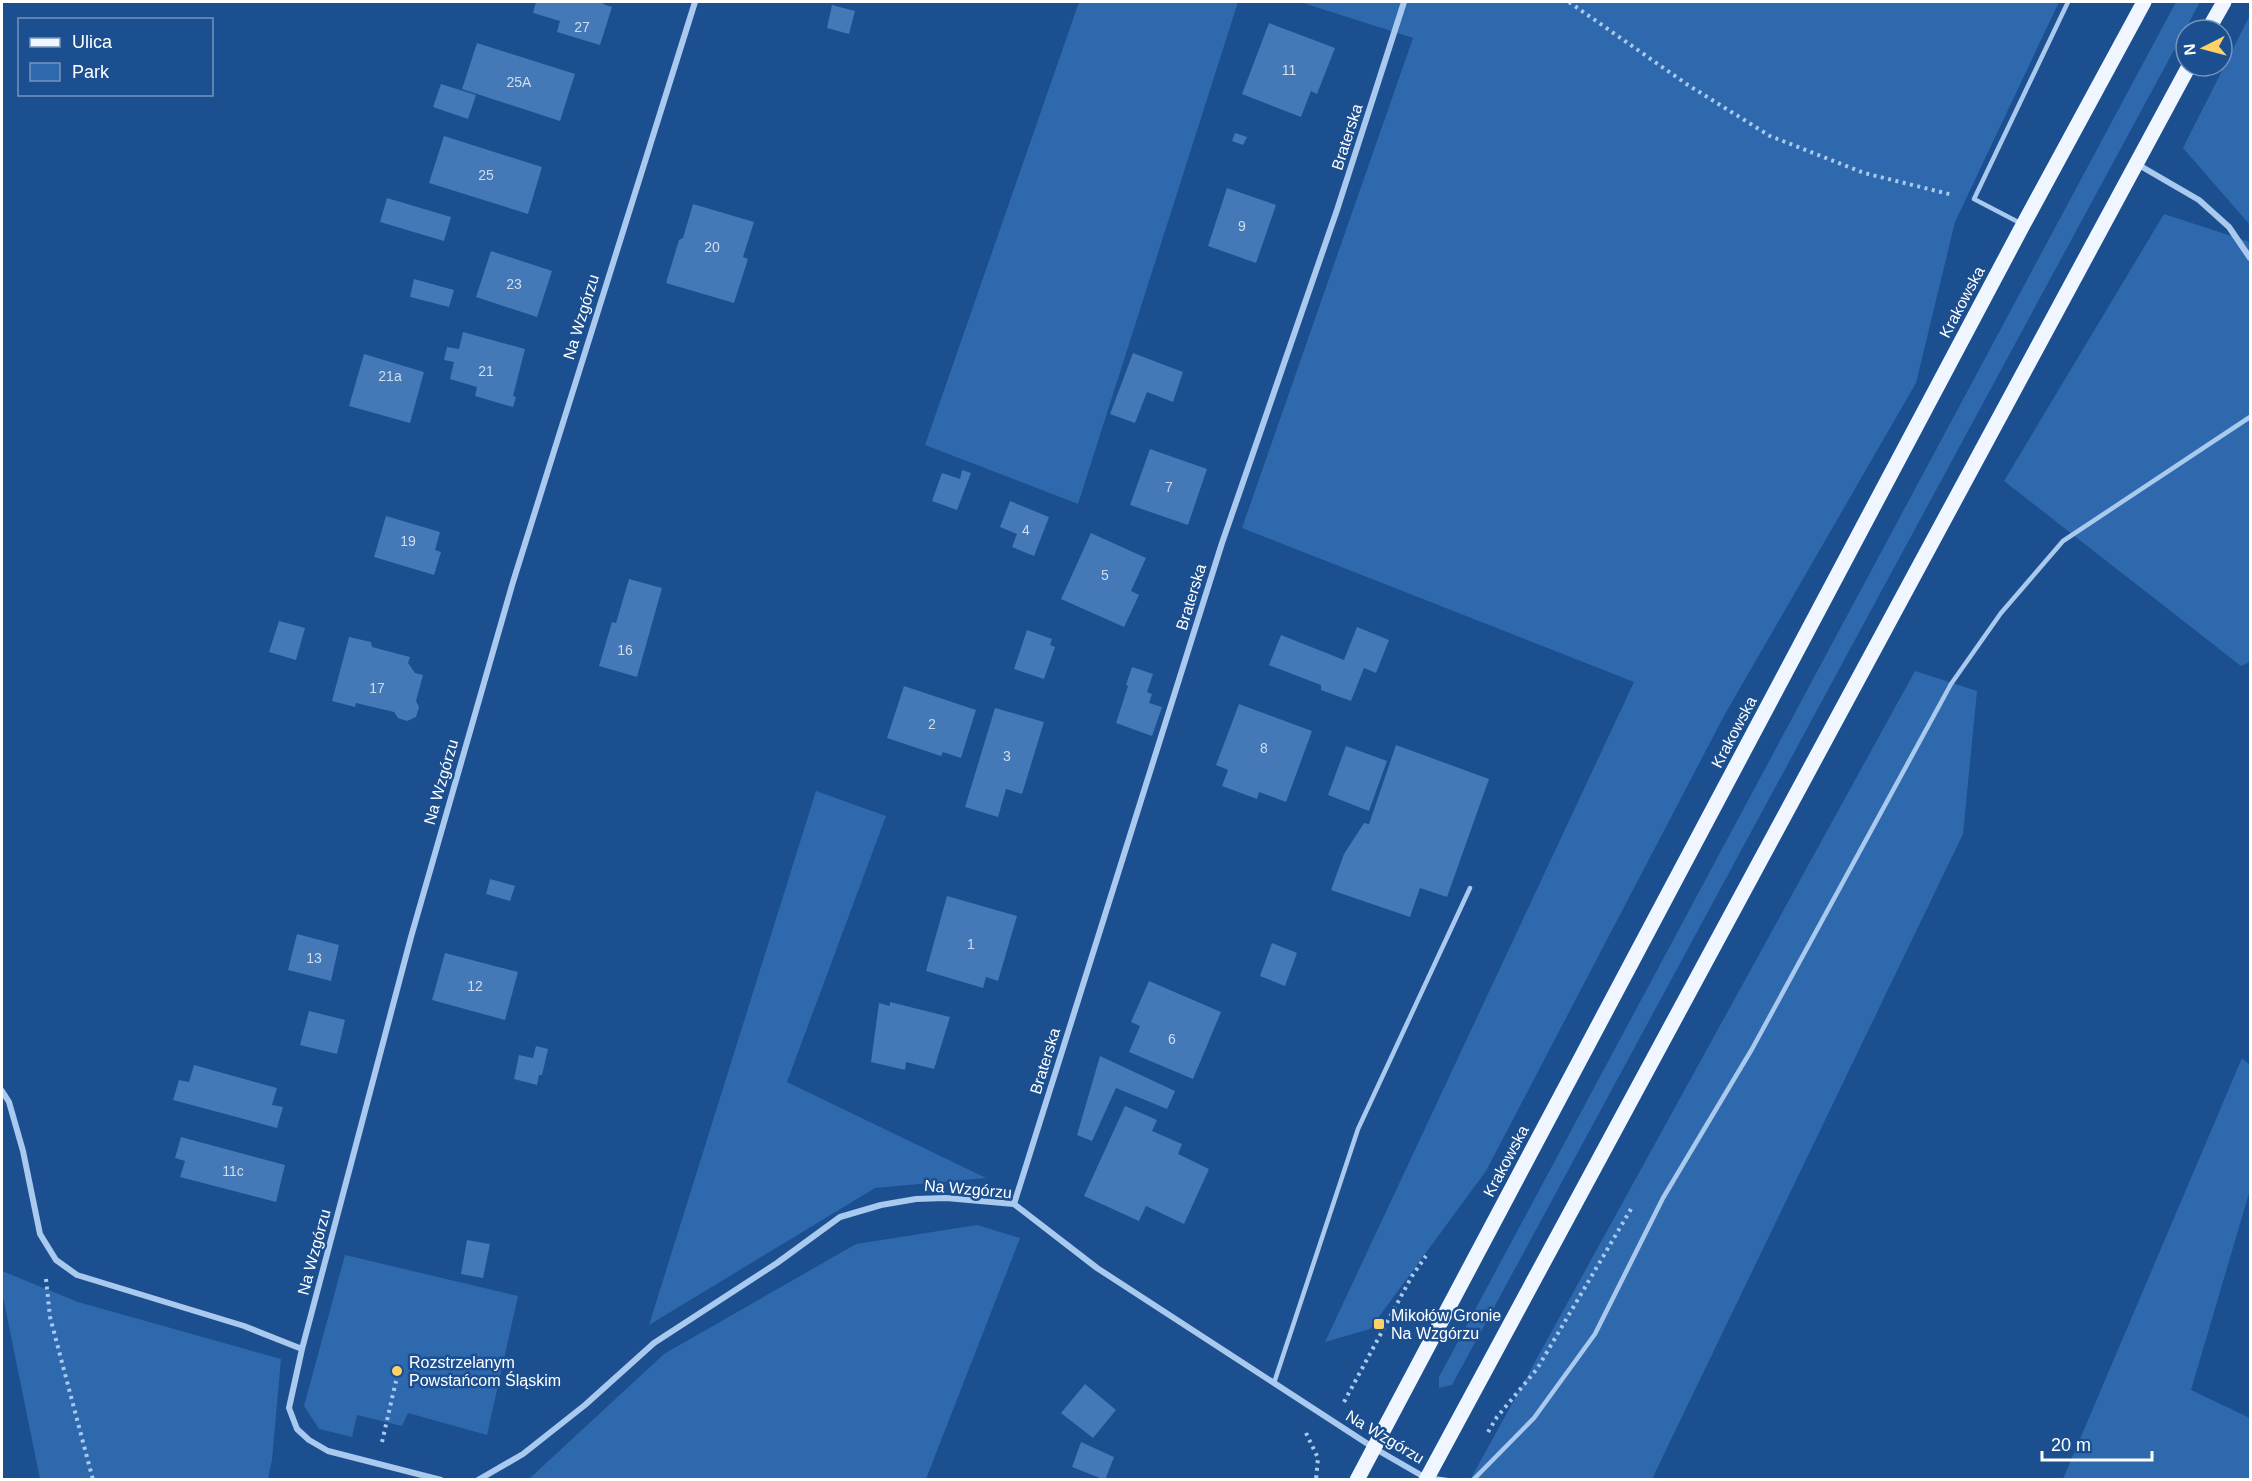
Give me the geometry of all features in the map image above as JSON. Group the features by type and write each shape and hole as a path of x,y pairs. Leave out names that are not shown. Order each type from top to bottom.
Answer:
{"main road":[{"name":"Krakowska","path":"1357,1479 2023,225 2144,2"},
{"path":"2215,18 2224,2"},
{"path":"1426,1479 2183,78"}],"street":[{"name":"Na Wzgórzu","path":"441,1479 328,1451 309,1440 297,1429 290,1408 302,1349 411,937 513,582 695,2"},
{"name":"Braterska","path":"1014,1204 1222,543 1337,210 1404,2"},
{"path":"2136,164 2199,200 2229,227 2250,258"},
{"path":"2,1091 9,1102 23,1150 40,1234 56,1260 77,1275 244,1326 302,1349"},
{"name":"Na Wzgórzu","path":"478,1479 523,1454 585,1404 654,1343 777,1263 840,1217 881,1205 916,1199 946,1198 1014,1204 1097,1268 1374,1448 1426,1479"}],"lane":[{"path":"2023,225 1974,199 2068,2"},
{"path":"1473,1479 1534,1418 1595,1334 1663,1198 1752,1050 1951,684 2001,613 2062,541 2250,417"},
{"path":"1274,1383 1358,1129 1470,888"},
{"path":"1426,1479 1447,1479"}],"path":[{"path":"1569,2 1688,85 1770,136 1864,173 1974,199"},
{"path":"1486,1435 1497,1417 1537,1369 1636,1200"},
{"path":"40,1234 50,1317 93,1479"},
{"path":"1334,1421 1412,1276 1426,1256"},
{"path":"382,1443 396,1381"},
{"path":"1302,1430 1309,1436 1318,1458 1316,1479"}],"green space":[{"path":"1079,2 1238,2 1078,504 925,445"},
{"path":"1300,2 2059,2 1955,222 1916,383 1725,714 1486,1171 1370,1329 1325,1342 1634,682 1242,528 1413,38"},
{"path":"2176,2 2200,2 2191,18 2174,18 2174,50 1452,1385 1439,1388 1439,1377"},
{"path":"2250,15 2250,225 2183,148 2218,78 2234,78 2234,47"},
{"path":"2164,214 2250,242 2250,662 2241,666 2004,481"},
{"path":"1915,671 1977,691 1963,834 1652,1479 1470,1480"},
{"path":"816,791 886,816 787,1082 986,1178 875,1188 649,1325"},
{"path":"2242,1058 2250,1065 2250,1190 2191,1390 2250,1418 2250,1479 2063,1479"},
{"path":"977,1225 1020,1238 926,1479 529,1479 664,1354 856,1244"},
{"path":"345,1255 518,1296 487,1435 408,1413 402,1426 357,1415 352,1437 319,1429 304,1406"},
{"path":"2,1271 78,1302 281,1359 272,1460 268,1479 40,1479 2,1292"}],"building":[{"path":"536,2 604,2 603,4 612,7 600,45 557,32 560,21 533,13"},
{"path":"832,5 855,11 849,34 827,28"},
{"path":"1269,23 1335,48 1317,94 1311,91 1301,117 1242,94"},
{"path":"477,43 575,74 560,121 462,89"},
{"path":"441,84 476,95 468,119 433,107"},
{"path":"1235,133 1247,137 1243,145 1232,141"},
{"path":"444,136 542,167 528,214 429,183"},
{"path":"1227,188 1276,205 1256,263 1208,246"},
{"path":"387,198 451,217 444,241 380,222"},
{"path":"693,204 754,222 743,257 748,259 734,303 666,283"},
{"path":"491,251 552,271 537,317 476,297"},
{"path":"414,279 454,290 449,307 410,297"},
{"path":"463,332 525,349 513,396 516,397 513,407 475,396 477,387 450,379 454,362 444,360 447,347 459,349"},
{"path":"1133,353 1183,372 1173,402 1147,392 1135,423 1110,414"},
{"path":"364,354 424,372 410,423 349,406"},
{"path":"1150,449 1207,469 1188,525 1130,505"},
{"path":"962,470 971,473 957,510 932,501 942,473 960,479"},
{"path":"1010,501 1049,517 1034,556 1012,547 1017,534 1000,527"},
{"path":"386,516 440,532 435,550 441,552 434,575 374,557"},
{"path":"1091,533 1146,558 1131,591 1139,595 1124,627 1061,599"},
{"path":"629,579 662,588 637,677 599,666 612,622 616,623"},
{"path":"279,621 305,628 296,660 269,652"},
{"path":"1357,627 1389,640 1376,673 1364,668 1351,701 1321,690 1321,685 1269,665 1281,635 1344,660"},
{"path":"1027,630 1052,639 1050,645 1055,647 1044,679 1014,669"},
{"path":"349,637 371,642 372,647 410,657 408,663 415,673 423,675 416,701 419,707 416,717 407,721 398,718 394,712 356,703 355,707 332,701"},
{"path":"1132,667 1153,674 1147,692 1152,694 1149,703 1162,707 1152,736 1116,723"},
{"path":"904,686 976,710 961,758 943,752 941,756 887,738"},
{"path":"1239,704 1312,731 1286,802 1259,792 1257,799 1222,786 1228,770 1216,765"},
{"path":"995,708 1044,722 1022,794 1006,789 998,817 965,807"},
{"path":"1396,745 1489,779 1447,897 1420,888 1410,917 1331,890 1344,854 1364,823 1369,824"},
{"path":"1346,746 1387,761 1369,811 1328,795"},
{"path":"490,879 515,886 510,901 486,894"},
{"path":"947,896 1017,916 998,981 986,977 983,988 926,971"},
{"path":"297,934 339,945 331,981 288,970"},
{"path":"1272,943 1297,953 1285,986 1260,976"},
{"path":"445,953 518,972 505,1020 432,1000"},
{"path":"1149,981 1221,1012 1193,1079 1129,1052 1140,1026 1131,1022"},
{"path":"890,1002 950,1017 934,1069 906,1062 905,1070 871,1062 879,1003 890,1006"},
{"path":"309,1011 345,1020 337,1054 300,1045"},
{"path":"536,1046 548,1049 542,1075 539,1075 537,1085 514,1079 519,1055 533,1058"},
{"path":"1100,1056 1175,1091 1167,1109 1116,1088 1092,1141 1077,1135"},
{"path":"194,1065 277,1088 272,1105 283,1107 277,1128 173,1100 179,1080 189,1082"},
{"path":"1125,1106 1157,1120 1152,1131 1182,1144 1178,1154 1209,1169 1184,1224 1146,1206 1139,1221 1084,1196"},
{"path":"181,1137 285,1165 276,1202 180,1177 185,1161 175,1158"},
{"path":"467,1240 490,1244 483,1278 461,1274"},
{"path":"1085,1384 1116,1410 1093,1438 1061,1413"},
{"path":"1081,1442 1114,1457 1105,1480 1072,1467"}],"place":[{"name":"Mikołów Gronie Na Wzgórzu","path":"1379,1324"},
{"name":"Rozstrzelanym Powstańcom Śląskim","path":"397,1371"}]}
